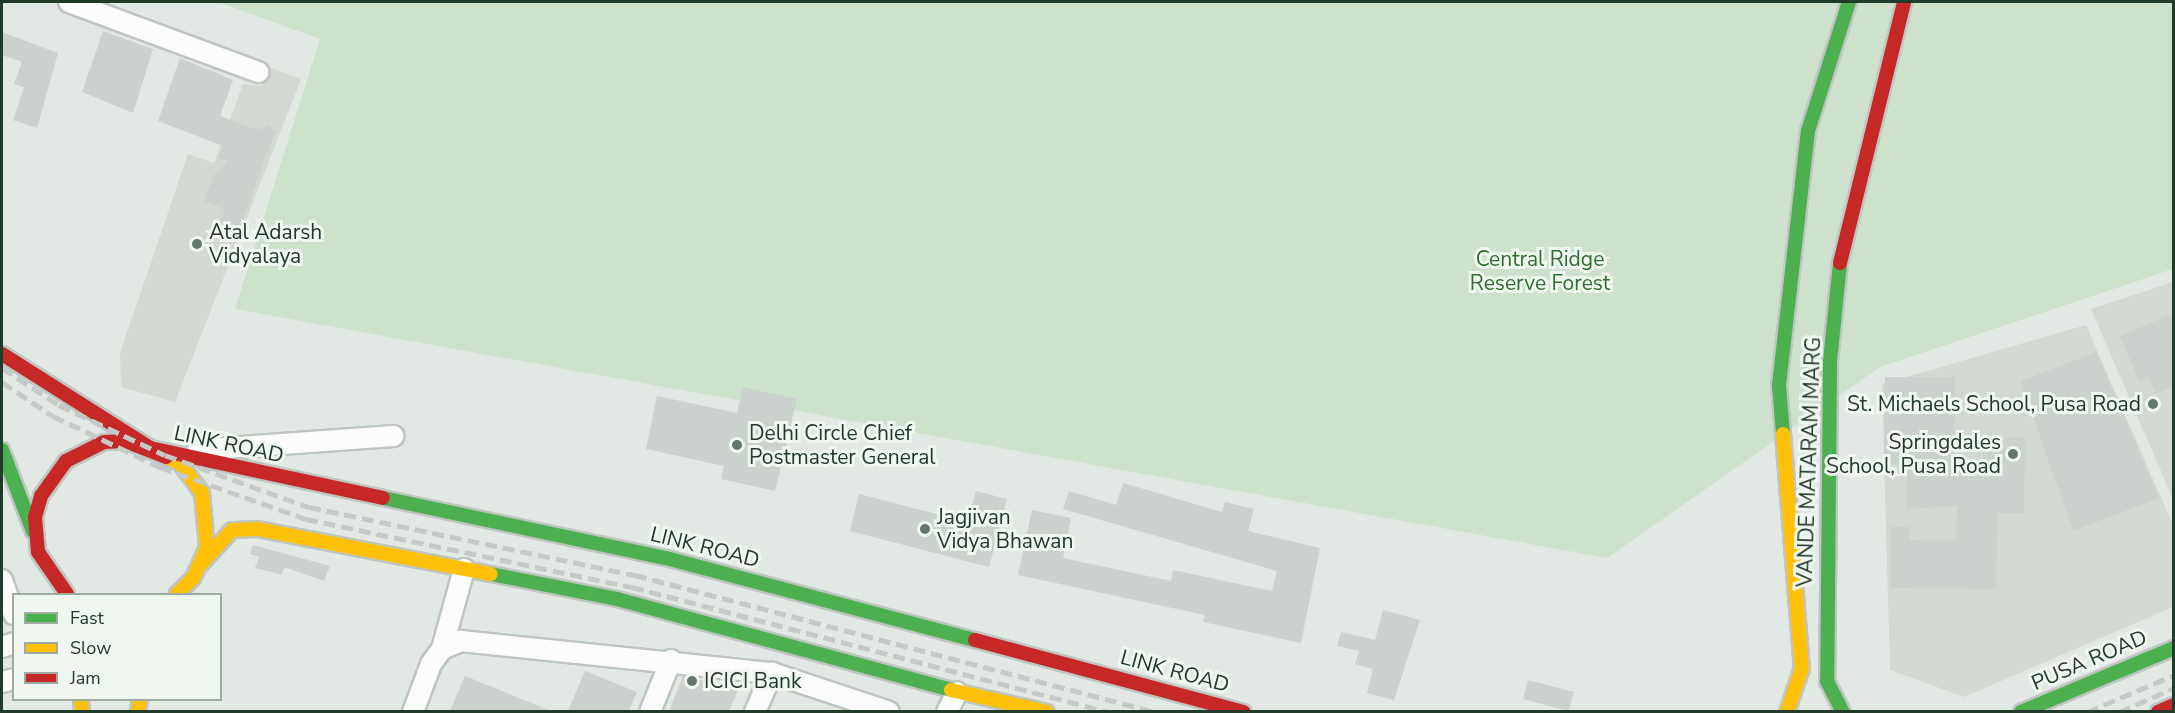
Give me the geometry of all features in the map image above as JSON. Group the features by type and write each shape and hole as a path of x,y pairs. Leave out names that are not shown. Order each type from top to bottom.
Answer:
{"main road":[{"name":"VANDE MATARAM MARG","path":"1787,711 1802,669 1779,385 1808,131 1850,2"},
{"name":"VANDE MATARAM MARG","path":"1843,711 1827,681 1830,362 1842,241 1904,2"},
{"path":"2,354 150,448 180,463 202,493 209,529 201,564"},
{"path":"35,538 41,496 66,461 104,442 125,441 150,448"},
{"name":"LINK ROAD","path":"150,448 666,558 1244,711"},
{"path":"2,450 7,477 35,538 43,566 63,593"},
{"path":"179,593 201,564 240,526 617,599 957,693 1047,711"},
{"name":"PUSA ROAD","path":"2021,711 2174,648"},
{"path":"2158,711 2174,705"}],"street":[{"path":"69,2 258,72"},
{"path":"150,448 212,450 394,436"},
{"path":"413,711 442,649 464,569"},
{"path":"2,586 12,609"},
{"path":"442,649 478,641 671,660 772,673 859,707 889,711"},
{"path":"650,711 671,660"},
{"path":"755,711 772,673"},
{"path":"947,711 957,693"}],"shaded area":[{"name":"Atal Adarsh Vidyalaya","path":"271,68 301,79 175,402 121,387 120,353 188,154 214,163 243,84 262,86"},
{"name":"St. Michaels School, Pusa Road","path":"2173,282 2173,499 2091,309"},
{"name":"Springdales School, Pusa Road","path":"2086,325 2173,525 2173,607 1964,697 1890,670 1882,384"}],"green space":[{"name":"Central Ridge Reserve Forest","path":"218,2 2173,2 2173,269 1880,367 1607,558 235,309 320,39"}],"building":[{"path":"103,31 153,49 133,113 82,92"},
{"path":"2,32 58,53 37,128 13,120 24,87 14,84 22,62 2,55"},
{"path":"180,58 233,80 220,116 256,130 269,125 275,132 235,241 215,234 225,209 204,201 213,176 228,161 218,158 223,146 158,121"},
{"path":"2174,313 2174,386 2156,394 2149,377 2139,381 2120,336"},
{"path":"2096,352 2159,498 2073,531 2021,381"},
{"path":"1885,377 1955,377 1954,464 1983,464 1983,437 2025,437 2024,513 1997,513 1996,589 1890,588 1890,527 1910,527 1910,540 1956,541 1957,506 1907,509 1907,464 1884,464"},
{"path":"743,387 797,399 775,491 721,479 724,466 646,449 657,396 737,413"},
{"path":"1123,483 1222,512 1225,502 1254,509 1248,531 1320,548 1301,643 1203,622 1205,615 1018,575 1032,510 1071,518 1063,558 1171,581 1173,570 1272,591 1277,571 1063,509 1069,491 1116,505"},
{"name":"Jagjivan Vidya Bhawan","path":"976,491 1007,499 989,567 850,531 859,494 968,522"},
{"path":"253,545 330,566 324,581 284,567 282,575 255,568 259,557 250,554"},
{"path":"1383,610 1420,620 1394,700 1367,693 1373,669 1355,664 1359,651 1337,646 1341,632 1375,640"},
{"path":"585,671 637,692 629,711 568,711"},
{"path":"465,676 551,711 450,711"},
{"path":"683,676 739,688 729,711 669,711"},
{"path":"1528,680 1574,692 1568,711 1523,699"}],"railway":[{"path":"2,368 59,405 165,455 309,507 635,575 1155,712"},
{"path":"2,382 53,416 160,467 306,519 632,587 1108,712"},
{"path":"2087,712 2174,675"},
{"path":"2119,712 2174,688"}],"traffic: fast":[{"path":"1783,434 1779,385 1808,131 1849,2"},
{"path":"1840,263 1830,362 1827,681 1843,712"},
{"path":"2,450 33,531"},
{"path":"383,498 666,558 975,640"},
{"path":"491,574 617,599 951,690"},
{"path":"2021,712 2174,648"}],"traffic: slow":[{"path":"1783,434 1802,668 1787,712"},
{"path":"166,457 180,463 202,493 207,547 193,578 178,593"},
{"path":"201,564 232,530 257,529 491,574"},
{"path":"951,690 1047,712"},
{"path":"81,701 82,712"},
{"path":"138,712 140,701"}],"traffic: jam":[{"path":"1840,263 1904,2"},
{"path":"2,354 150,448 383,498"},
{"path":"66,593 38,552 35,517 41,496 66,461 104,442 125,441 166,457"},
{"path":"975,640 1244,712"},
{"path":"2158,712 2174,705"}],"place":[{"name":"Atal Adarsh Vidyalaya","path":"197,244"},
{"name":"St. Michaels School, Pusa Road","path":"2153,404"},
{"name":"Delhi Circle Chief Postmaster General","path":"737,445"},
{"name":"Springdales School, Pusa Road","path":"2013,454"},
{"name":"Jagjivan Vidya Bhawan","path":"925,529"},
{"name":"ICICI Bank","path":"692,681"}]}
